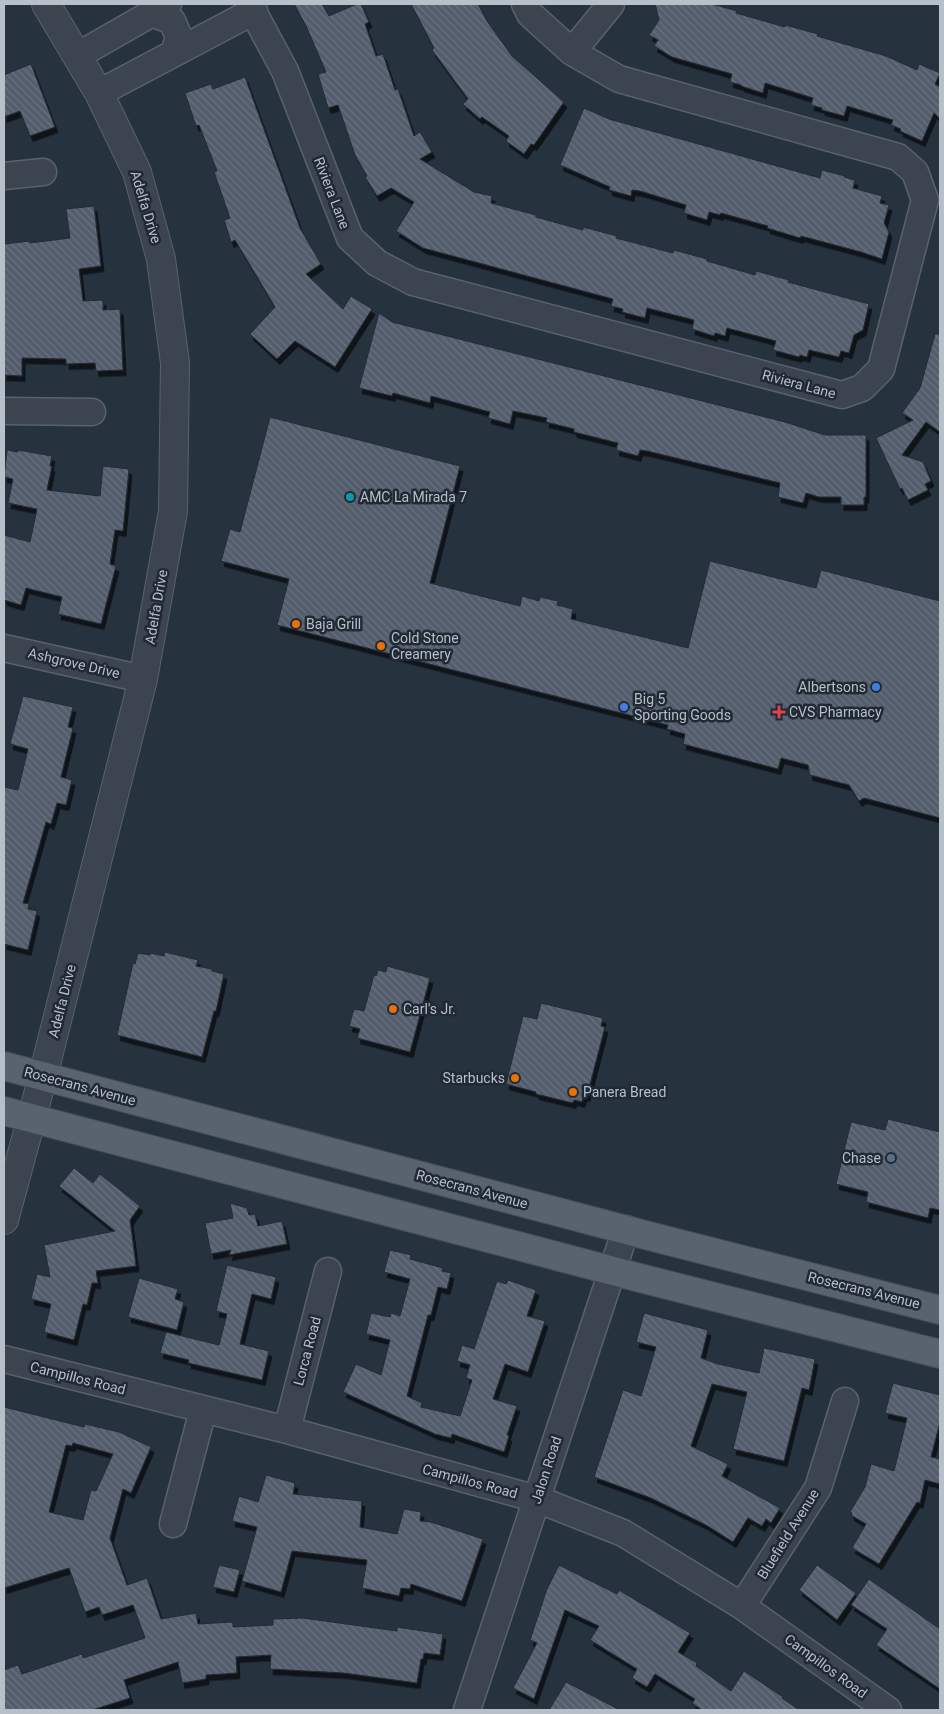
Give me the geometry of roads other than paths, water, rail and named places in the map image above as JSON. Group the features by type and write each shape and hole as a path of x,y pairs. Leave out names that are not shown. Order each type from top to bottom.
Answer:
{"main road":[{"name":"Rosecrans Avenue","path":"4,1066 940,1310"},
{"path":"4,1111 612,1271 940,1354"}],"street":[{"name":"Adelfa Drive","path":"4,1220 43,1076 143,679 173,511 175,363 161,259 137,172 99,93 46,4"},
{"name":"Riviera Lane","path":"252,7 285,71 350,238 377,264 413,282 842,395 862,388 881,369 925,200 915,172 898,157 619,79 572,52 530,14 525,4"},
{"path":"572,52 611,4"},
{"path":"99,93 174,53 252,7"},
{"path":"77,56 160,8 172,22 179,36 174,53"},
{"path":"4,176 43,172"},
{"path":"4,411 92,412"},
{"name":"Ashgrove Drive","path":"4,648 143,679"},
{"name":"Jalon Road","path":"466,1710 626,1229"},
{"name":"Lorca Road","path":"287,1430 328,1272"},
{"name":"Campillos Road","path":"4,1360 287,1430 536,1499 624,1533 742,1606 888,1710"},
{"name":"Bluefield Avenue","path":"742,1606 818,1488 845,1402"},
{"path":"173,1524 203,1410"}],"place":[{"name":"AMC La Mirada 7","path":"350,497"},
{"name":"Baja Grill","path":"296,624"},
{"name":"Cold Stone Creamery","path":"381,646"},
{"name":"Albertsons","path":"876,687"},
{"name":"Big 5 Sporting Goods","path":"624,707"},
{"name":"CVS Pharmacy","path":"779,712"},
{"name":"Carl's Jr.","path":"393,1009"},
{"name":"Starbucks","path":"515,1078"},
{"name":"Panera Bread","path":"573,1092"},
{"name":"Chase","path":"891,1158"}]}
